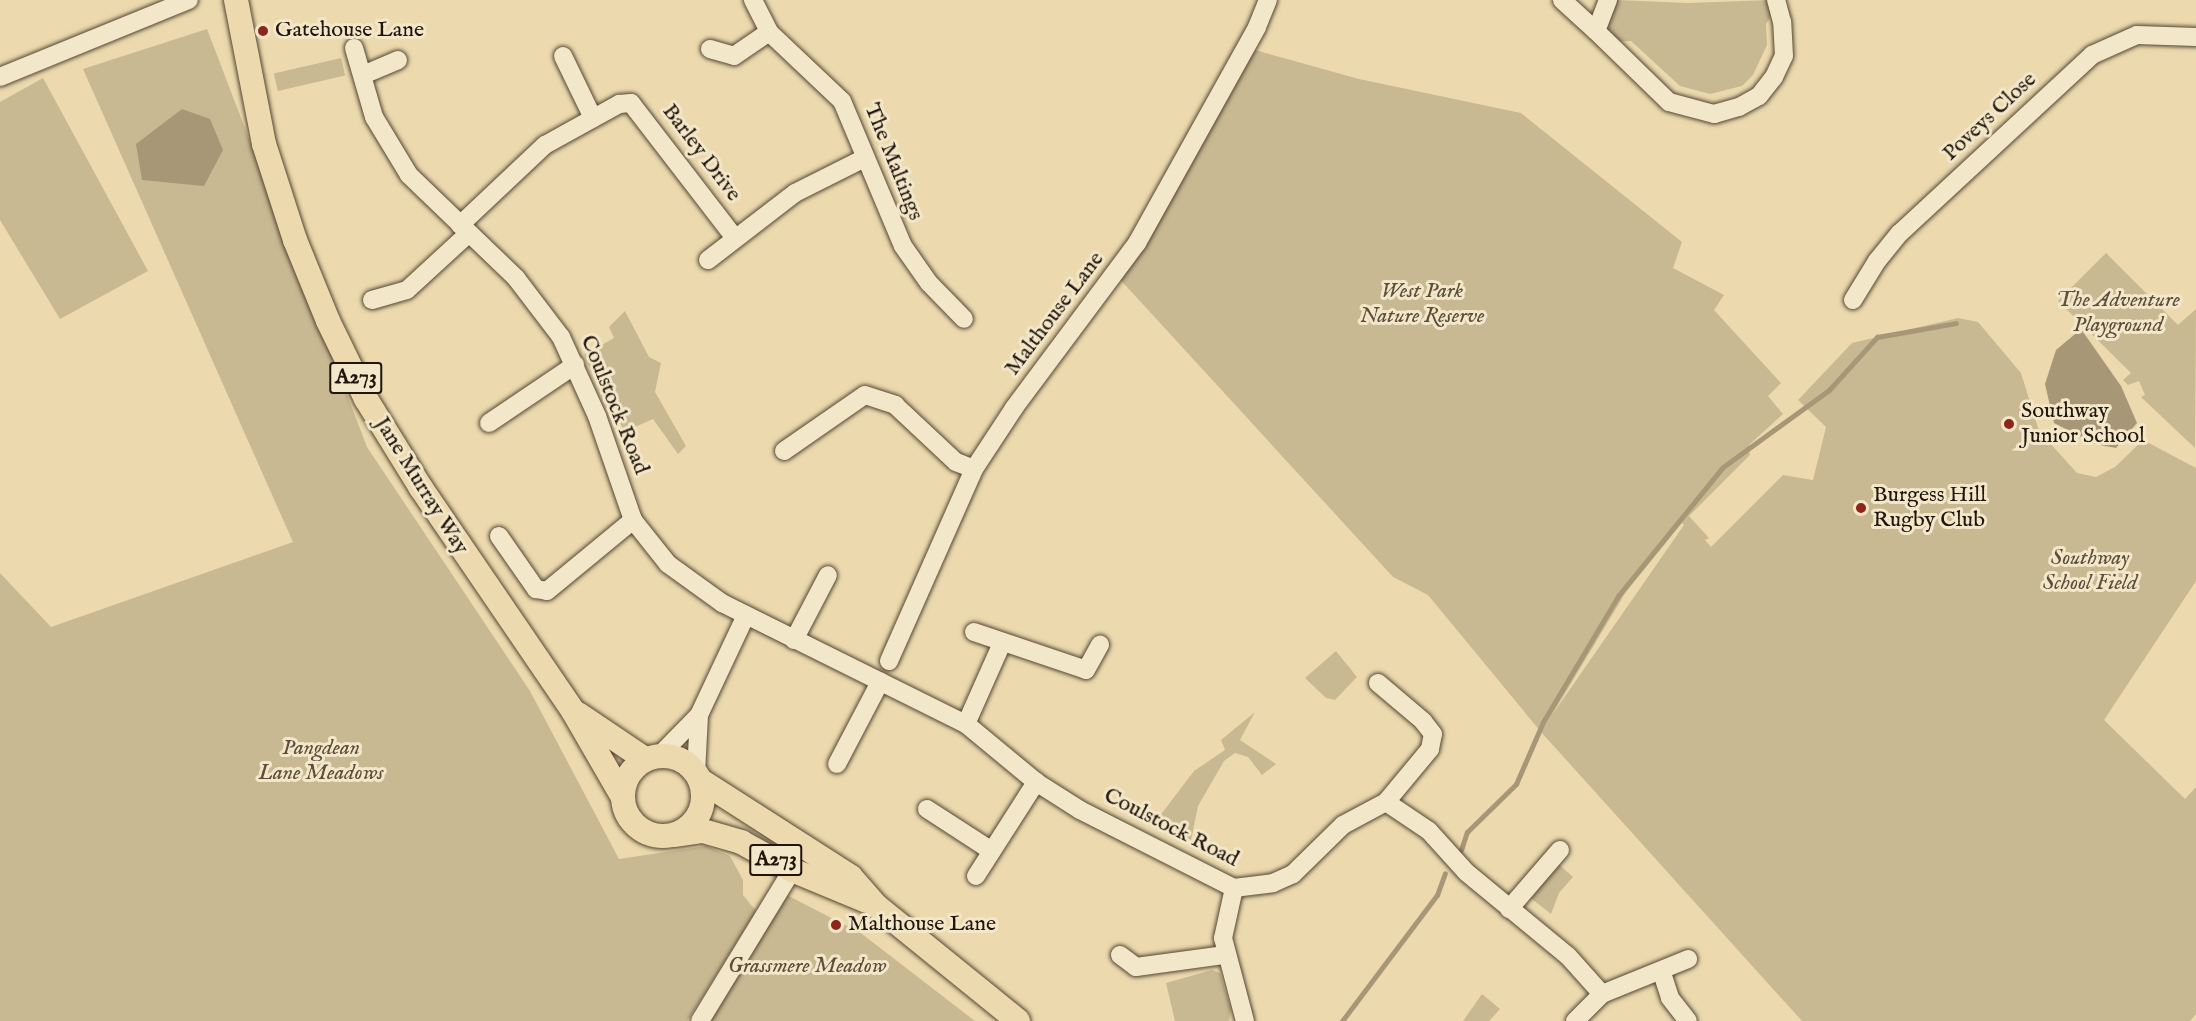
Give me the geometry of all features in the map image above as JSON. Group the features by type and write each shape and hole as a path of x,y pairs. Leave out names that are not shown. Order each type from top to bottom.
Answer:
{"main road":[{"name":"Jane Murray Way","path":"236,0 264,144 295,240 328,321 366,399 427,497 573,711"},
{"name":"A273","path":"573,711 652,757"},
{"name":"A273","path":"573,711 622,796"},
{"path":"652,757 679,759 698,776 700,811 693,822 674,835 660,836 637,827 624,807 622,796 628,774 652,757"},
{"name":"A273","path":"698,776 851,877 874,905 1018,1021"},
{"name":"A273","path":"674,835 703,831 741,842 792,870 874,905"}],"street":[{"path":"0,77 189,0"},
{"name":"The Maltings","path":"753,0 769,32 842,101 892,225 913,264 964,319"},
{"name":"Malthouse Lane","path":"889,661 974,470 1014,408 1137,243 1257,27 1268,0"},
{"path":"1562,0 1669,102 1714,114 1739,107 1759,96 1774,76 1784,56 1782,22 1776,0"},
{"path":"1596,30 1608,0"},
{"path":"711,48 734,56 769,32"},
{"name":"Poveys Close","path":"1853,300 1877,261 1900,233 2092,55 2137,35 2196,37"},
{"name":"Coulstock Road","path":"354,48 374,117 387,143 409,175 533,298 561,337 575,365 633,520 668,564 746,615 966,724 1036,782 1080,810 1234,888 1273,883 1293,874 1344,825 1386,802 1430,749 1433,734 1424,720 1378,683"},
{"path":"563,56 593,118"},
{"path":"363,75 398,60"},
{"name":"Barley Drive","path":"464,229 545,145 620,104 631,103 735,238"},
{"name":"Barley Drive","path":"708,260 816,180 865,158"},
{"path":"372,300 406,290 464,229"},
{"path":"489,423 575,365"},
{"path":"784,451 864,395 895,405 956,462 974,470"},
{"path":"499,536 536,589 547,591 633,520"},
{"path":"794,640 828,575"},
{"path":"652,757 699,715 746,615"},
{"path":"974,632 1086,670 1100,645"},
{"path":"966,724 1002,642"},
{"path":"837,764 880,682"},
{"path":"698,776 699,715"},
{"path":"976,876 1036,782"},
{"path":"1386,802 1429,831 1466,872 1568,956 1602,994"},
{"path":"927,809 992,851"},
{"path":"1509,909 1560,850"},
{"path":"700,1021 792,870"},
{"path":"1234,888 1226,918 1225,955 1245,1021"},
{"path":"1120,956 1136,967 1225,955"},
{"path":"1575,1021 1602,994 1662,973 1688,959"},
{"path":"1662,973 1670,998 1688,1021"}],"green space":[{"path":"1617,0 1688,3 1770,0 1775,10 1766,24 1767,45 1753,75 1742,86 1710,94 1680,86 1631,41 1613,42 1605,30"},
{"name":"Pangdean Lane Meadows","path":"207,29 367,447 530,691 619,859 706,846 730,856 743,880 743,895 756,911 687,1021 0,1021 0,573 51,627 293,542 83,69"},
{"path":"1255,50 1359,79 1521,113 1682,242 1673,268 1724,295 1714,310 1781,383 1768,396 1783,414 1749,445 1750,455 1689,516 1709,538 1705,540 1711,547 1783,475 1813,480 1826,427 1798,400 1852,343 1958,318 1978,322 2021,373 2039,431 2077,473 2096,477 2115,467 2143,440 2196,468 2196,581 2104,720 2185,799 2196,787 2196,1014 2190,1021 1802,1021 1541,732 1428,595 1393,577 1116,275","holes":["1682,523 1684,525 1552,715 1626,592"]},
{"path":"341,58 345,76 278,91 274,74"},
{"path":"43,78 148,271 60,319 0,220 0,102"},
{"name":"The Adventure Playground","path":"2106,253 2178,325 2196,309 2195,448 2141,397 2145,395 2139,381 2128,385 2123,380 2131,373 2058,301"},
{"path":"625,311 649,357 661,363 655,392 686,446 678,454 653,419 624,432 608,391 599,388 584,355 614,338 609,327"},
{"path":"1336,651 1357,677 1335,700 1326,698 1305,678"},
{"path":"1255,712 1240,740 1276,764 1262,775 1248,757 1235,753 1224,761 1198,806 1191,840 1156,821 1194,771 1225,750 1221,740"},
{"path":"1555,861 1573,877 1559,893 1551,914 1528,896"},
{"name":"Grassmere Meadow","path":"785,894 862,934 975,1021 705,1021"},
{"path":"1212,970 1220,973 1231,1010 1229,1021 1175,1021 1166,983"},
{"path":"1482,994 1500,1009 1489,1021 1463,1021"}],"shaded area":[{"path":"182,109 210,119 223,150 204,186 142,180 136,144"},
{"path":"2081,329 2121,386 2137,423 2116,448 2095,444 2054,423 2045,384 2056,350"}],"waterway":[{"path":"1461,850 1467,832 1516,784 1543,722 1618,596 1723,467 1829,390 1877,337 1956,323"},
{"path":"1342,1021 1437,895 1445,873"}],"place":[{"name":"Gatehouse Lane","path":"263,31"},
{"name":"Southway Junior School","path":"2009,424"},
{"name":"Burgess Hill Rugby Club","path":"1861,508"},
{"name":"Malthouse Lane","path":"836,925"}],"park label":[{"name":"West Park Nature Reserve","path":"1422,304"},
{"name":"Southway School Field","path":"2090,570"}]}
